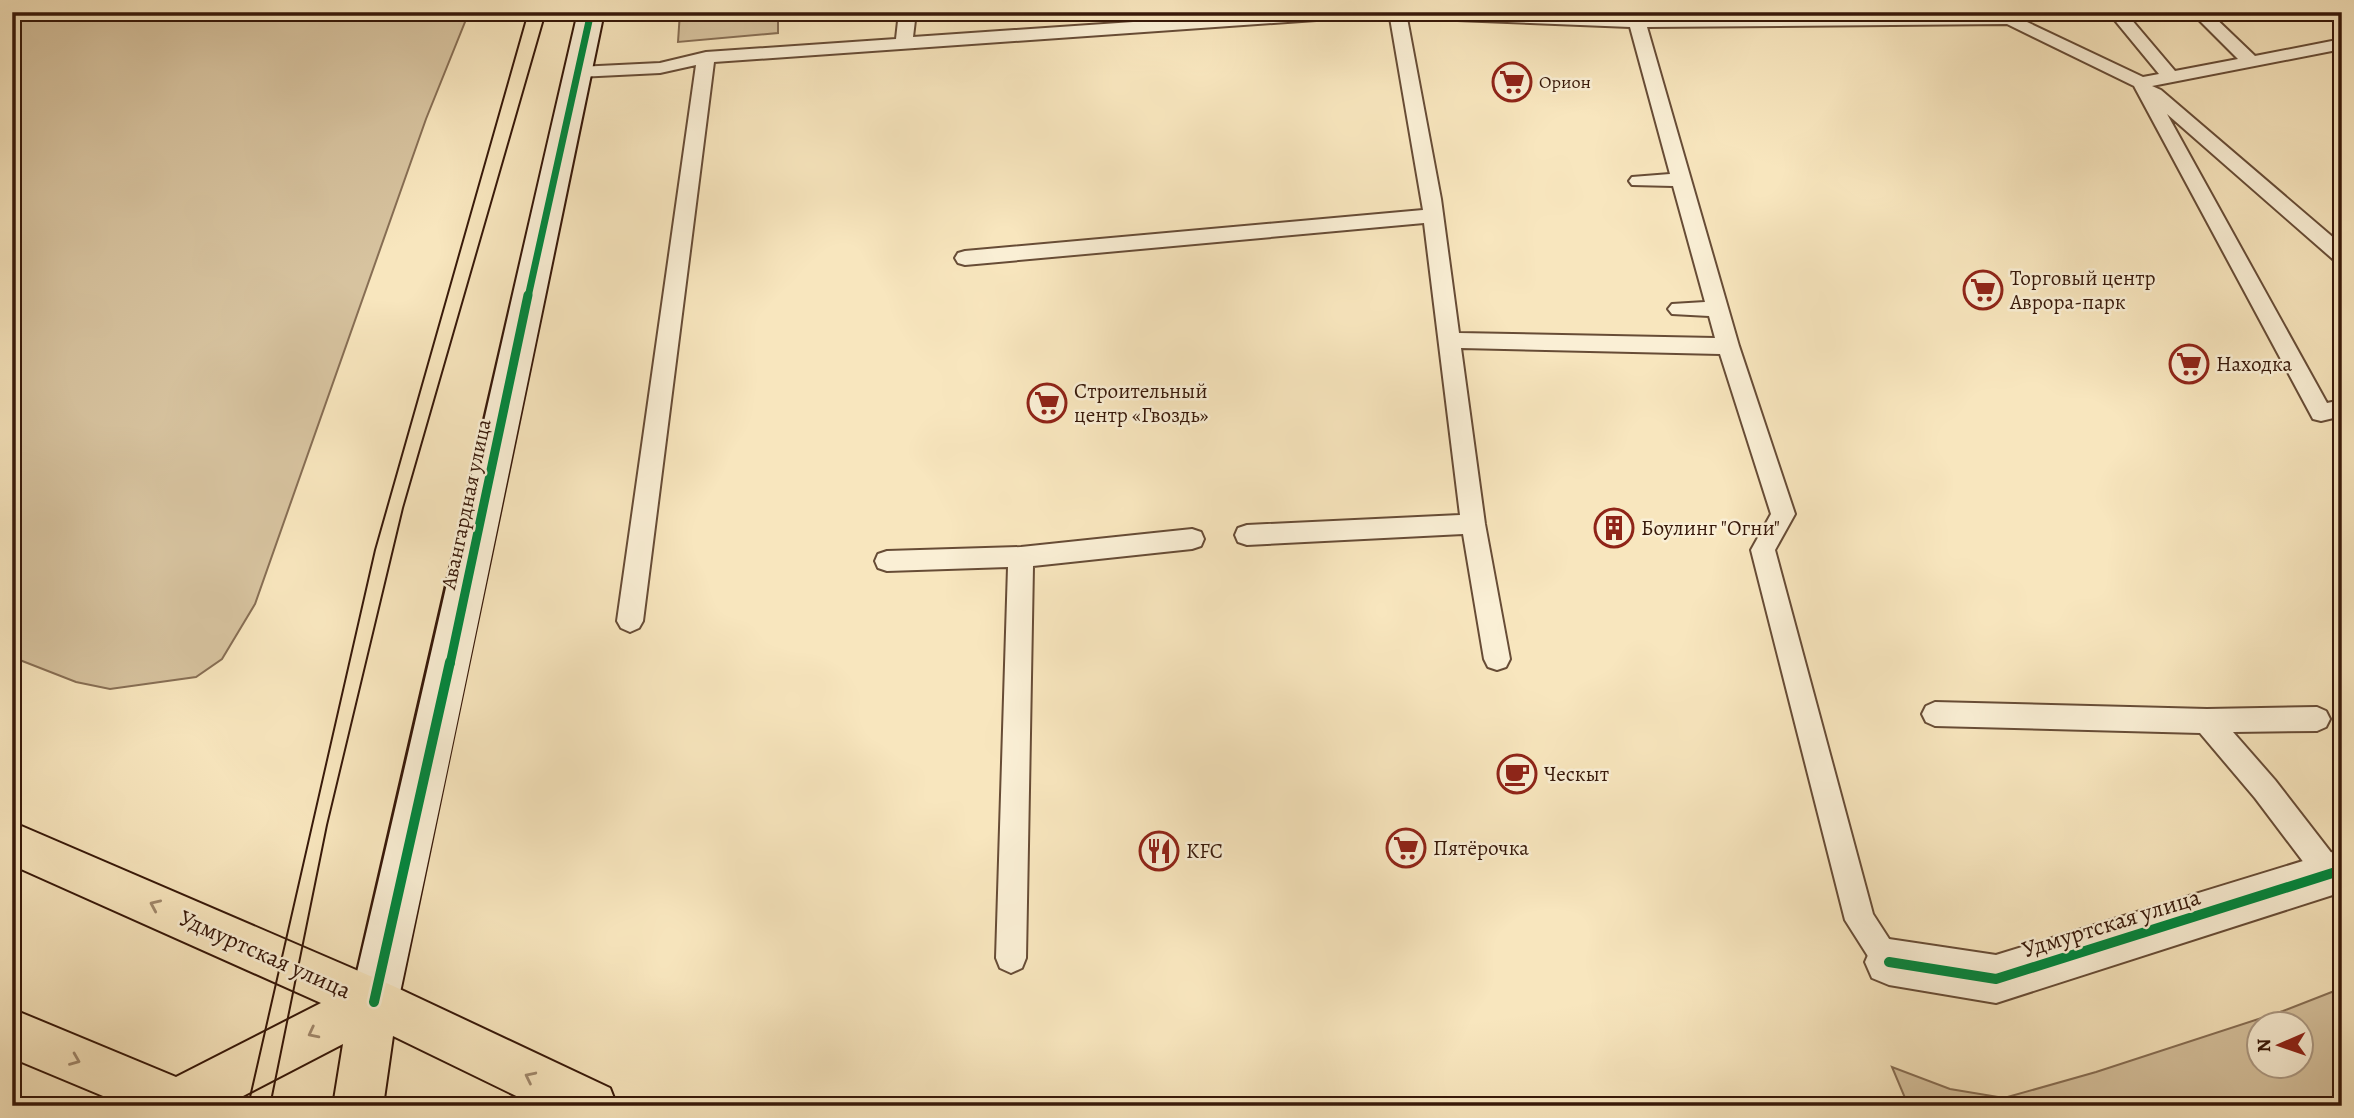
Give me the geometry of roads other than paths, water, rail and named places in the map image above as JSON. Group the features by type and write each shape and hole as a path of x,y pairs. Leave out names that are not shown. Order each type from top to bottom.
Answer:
{"main road":[{"name":"Удмуртская улица","path":"12,843 374,1002 592,1106"},
{"path":"12,1033 181,1104 374,1002"},
{"path":"358,1106 374,1002"}],"street":[{"name":"Авангардная улица","path":"374,1002 439,716 591,12"},
{"name":"Удмуртская улица","path":"1889,962 1996,979 2336,872"}],"lane":[{"path":"904,43 908,12"},
{"path":"578,72 660,68 706,58 904,43 1111,21 1359,12"},
{"path":"2116,12 2171,77"},
{"path":"2199,12 2251,62"},
{"path":"1497,659 1473,524 1432,216 1388,13 1637,22 2008,16 2141,83 2342,256"},
{"path":"1637,22 1728,346 1783,514 1763,550 1860,920 1889,962"},
{"path":"2141,83 2342,44"},
{"path":"630,621 706,58"},
{"path":"2141,83 2321,413 2342,408"},
{"path":"1639,181 1682,180"},
{"path":"965,258 1432,216"},
{"path":"1679,309 1718,309"},
{"path":"1448,340 1728,346"},
{"path":"1247,535 1473,524"},
{"path":"887,561 1021,557 1192,539"},
{"path":"1011,958 1021,557"},
{"path":"1935,714 2207,721 2317,719"},
{"path":"2207,721 2336,872"}],"tram line":[{"path":"248,1106 375,550 528,12"},
{"path":"270,1106 327,825 403,508 546,12"}],"place":[{"name":"Орион","path":"1512,82"},
{"name":"Торговый центр Аврора-парк","path":"1983,290"},
{"name":"Находка","path":"2189,364"},
{"name":"Строительный центр «Гвоздь»","path":"1047,403"},
{"name":"Боулинг \"Огни\"","path":"1614,528"},
{"name":"Ческыт","path":"1517,774"},
{"name":"Пятёрочка","path":"1406,848"},
{"name":"KFC","path":"1159,851"}]}
